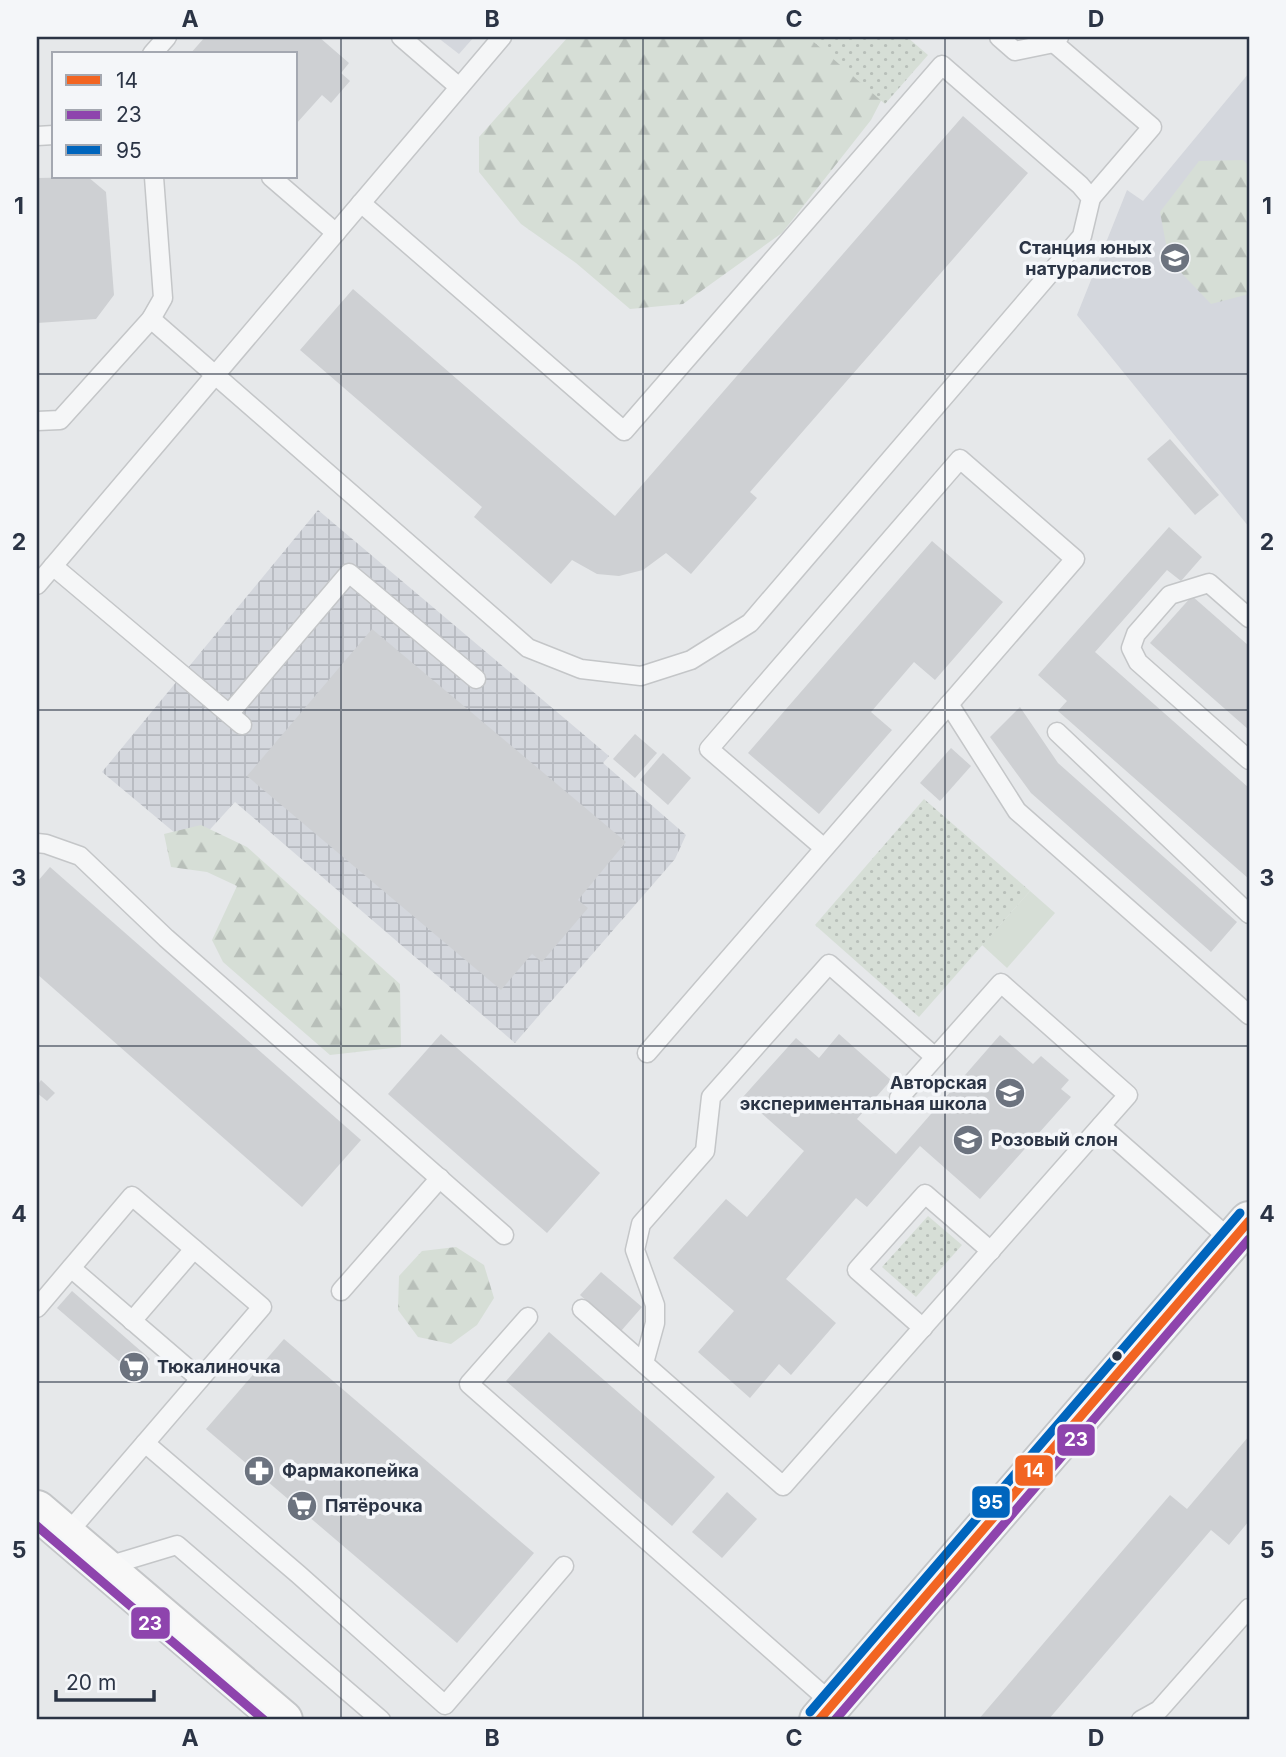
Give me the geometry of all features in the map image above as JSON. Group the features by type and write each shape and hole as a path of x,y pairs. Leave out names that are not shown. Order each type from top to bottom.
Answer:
{"main road":[{"path":"826,1712 1241,1231"},
{"path":"37,1510 283,1720"}],"lane":[{"path":"154,52 167,37"},
{"path":"401,37 459,87"},
{"path":"37,585 502,37"},
{"path":"151,319 528,648 581,669 641,676 691,660 750,623 1082,236 1091,198 1152,127 1057,40 1015,51 999,37"},
{"path":"361,203 624,431 942,65 1080,185 1091,198"},
{"path":"37,421 60,420 151,319 163,298 154,178"},
{"path":"272,178 336,233"},
{"path":"647,1053 1075,559 960,459 709,749 824,848"},
{"path":"53,566 236,719 349,572 476,679"},
{"path":"1249,618 1209,583 1170,595 1136,634 1131,648 1138,662 1249,760"},
{"path":"949,704 1017,811 1249,1014"},
{"path":"1057,733 1249,914"},
{"path":"37,843 80,856 166,937 504,1235"},
{"path":"644,1363 655,1323 655,1305 635,1250 641,1224 705,1151 711,1097 829,964 935,1057"},
{"path":"582,1309 783,1486 1128,1095 1001,983 900,1098"},
{"path":"1101,1126 1241,1231"},
{"path":"341,1291 440,1178"},
{"path":"923,1328 858,1270 864,1262 925,1194 990,1251"},
{"path":"37,1308 132,1196 262,1307 66,1535"},
{"path":"132,1321 194,1249"},
{"path":"71,1268 200,1380"},
{"path":"528,1317 468,1384 826,1712"},
{"path":"145,1443 298,1574 444,1705 564,1566"},
{"path":"104,1567 177,1545 381,1720"},
{"path":"1141,1720 1162,1715 1245,1621"}],"shaded area":[{"path":"437,37 474,37 459,54"},
{"name":"Станция юных натуралистов","path":"1249,73 1249,527 1077,315 1127,190 1143,201"},
{"path":"318,510 609,756 603,763 686,835 675,859 515,1043 235,802 193,848 102,772"}],"green space":[{"path":"568,37 867,37 886,91 871,120 782,233 683,304 630,309 576,263 521,224 479,172 479,137"},
{"path":"808,37 907,37 928,55 885,104"},
{"path":"1243,160 1249,166 1249,294 1211,304 1169,260 1160,212 1199,161"},
{"path":"924,799 1030,891 919,1017 815,925"},
{"path":"201,825 247,847 400,984 401,1047 330,1055 223,962 212,940 237,886 207,872 171,867 164,834"},
{"path":"1030,891 1055,913 1007,968 982,945"},
{"path":"928,1216 962,1245 916,1297 882,1267"},
{"path":"456,1247 484,1265 494,1298 477,1325 451,1344 418,1337 398,1310 399,1276 422,1251"}],"building":[{"path":"205,37 319,37 349,63 341,73 350,81 331,103 322,95 298,122 298,52 192,52"},
{"path":"963,116 1028,173 750,492 757,498 691,574 666,553 643,570 619,576 597,574 572,560 551,584 474,517 482,507 300,350 353,289 615,516"},
{"path":"37,178 89,178 106,192 114,295 96,319 37,323"},
{"path":"1170,439 1219,495 1195,515 1147,459"},
{"path":"1169,527 1202,557 1181,581 1167,570 1095,652 1249,788 1249,879 1058,711 1067,701 1038,675"},
{"path":"932,541 1003,602 935,680 914,662 871,712 892,730 819,814 748,753"},
{"path":"1192,596 1249,646 1249,730 1150,643"},
{"path":"372,629 626,842 578,900 588,908 542,962 532,954 501,990 247,776"},
{"path":"1020,707 1058,763 1237,922 1211,952 1031,793 990,737"},
{"path":"635,734 657,753 635,778 613,759"},
{"path":"951,748 971,766 940,801 920,783"},
{"path":"663,753 691,778 668,805 640,780"},
{"path":"50,867 361,1140 302,1207 37,974 37,882"},
{"path":"441,1034 600,1173 547,1233 388,1094"},
{"path":"839,1034 891,1080 857,1119 896,1154 1000,1035 1033,1064 1041,1056 1069,1080 1061,1089 1071,1097 980,1199 920,1146 867,1207 856,1198 786,1279 836,1323 791,1375 779,1364 750,1398 698,1352 734,1311 673,1258 726,1199 747,1217 804,1151 743,1097 796,1038 819,1058"},
{"path":"41,1080 55,1093 47,1101 37,1093"},
{"path":"601,1272 642,1307 621,1331 580,1295"},
{"path":"72,1291 150,1359 136,1376 57,1308"},
{"path":"549,1332 715,1477 672,1526 506,1381"},
{"path":"284,1339 534,1553 457,1643 206,1429"},
{"path":"1249,1436 1249,1521 1229,1545 1211,1530 1048,1720 978,1720 1170,1495 1187,1509"},
{"path":"727,1492 757,1519 722,1558 692,1532"}],"transit line":[{"name":"95","path":"810,1712 1240,1213"},
{"name":"14","path":"819,1720 1249,1221"},
{"name":"23","path":"835,1720 1249,1239"},
{"name":"23","path":"37,1526 264,1720"}],"place":[{"name":"Станция юных натуралистов","path":"1175,258"},
{"name":"Авторская экспериментальная школа","path":"1010,1093"},
{"name":"Розовый слон","path":"968,1140"},
{"name":"Тюкалиночка","path":"134,1367"},
{"name":"Фармакопейка","path":"259,1471"},
{"name":"Пятёрочка","path":"302,1506"}]}
